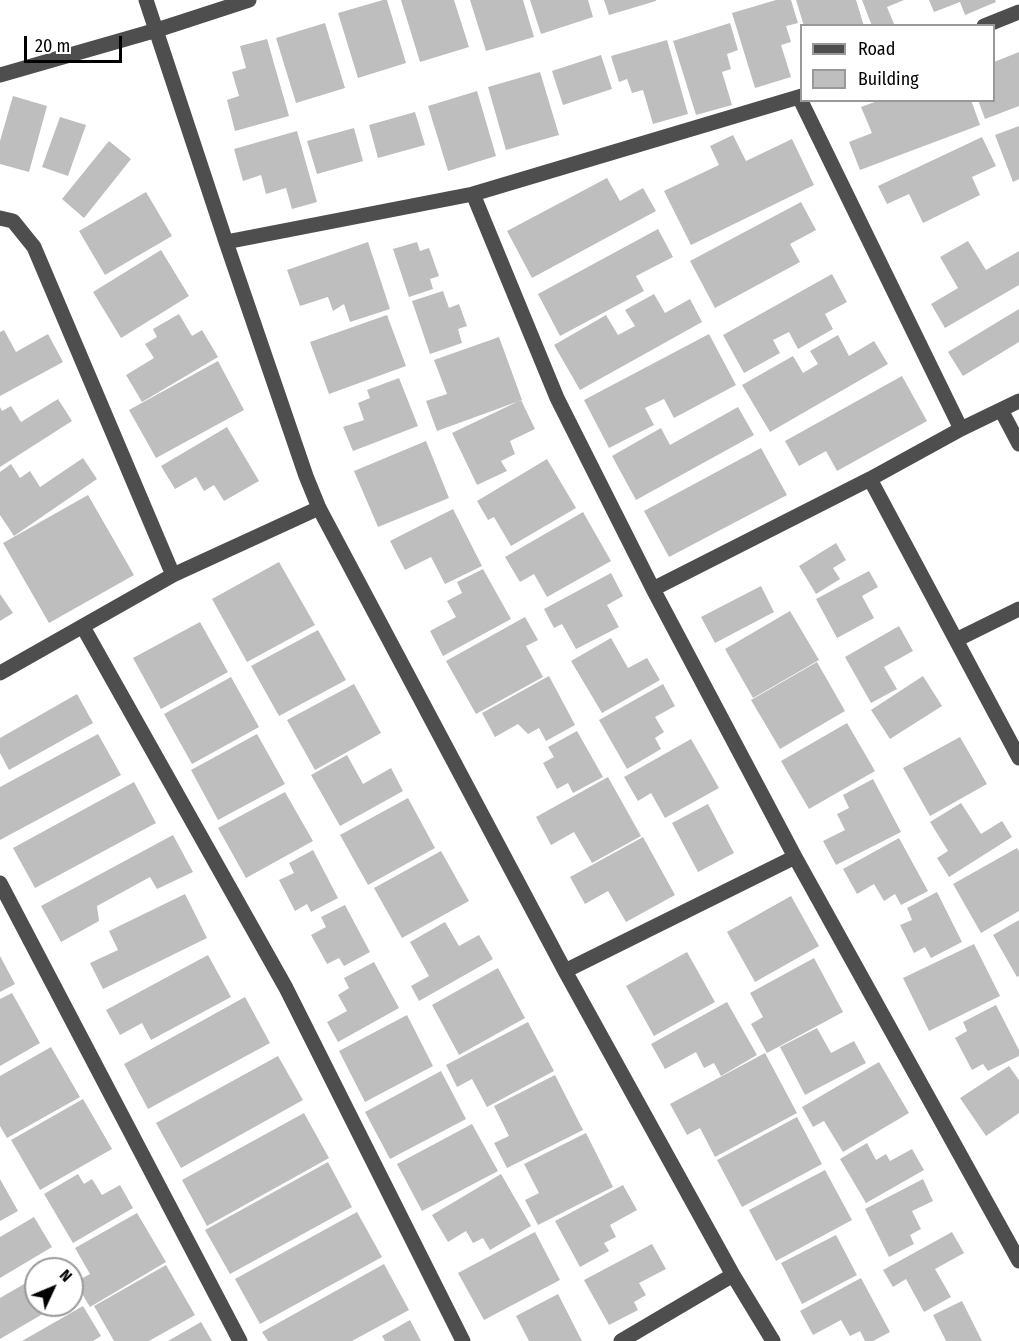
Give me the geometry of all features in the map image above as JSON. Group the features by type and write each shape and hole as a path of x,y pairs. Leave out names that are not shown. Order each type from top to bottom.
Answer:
{"street":[{"path":"146,0 226,242 319,508 565,971 733,1275 773,1341"},
{"path":"0,75 157,30 249,0"},
{"path":"989,24 1019,12"},
{"path":"226,242 472,194 800,96"},
{"path":"803,102 961,429"},
{"path":"472,194 558,398 653,589 795,857 1019,1261"},
{"path":"0,218 13,221 34,247 173,575"},
{"path":"653,589 1019,401"},
{"path":"1001,410 1019,444"},
{"path":"870,479 1019,758"},
{"path":"0,673 173,575 319,508"},
{"path":"956,640 1019,609"},
{"path":"83,627 286,988 463,1341"},
{"path":"565,971 795,857"},
{"path":"0,883 240,1341"},
{"path":"621,1341 733,1275"}],"building":[{"path":"387,0 406,63 358,78 338,13"},
{"path":"401,0 454,0 469,47 420,62"},
{"path":"470,0 523,0 534,37 486,51"},
{"path":"530,0 588,0 593,17 541,34"},
{"path":"604,0 656,0 656,1 609,15"},
{"path":"776,0 791,0 798,23 786,26 791,42 781,45 791,77 755,88 732,13"},
{"path":"796,0 856,0 863,24 803,24"},
{"path":"862,0 904,0 887,7 894,24 871,24"},
{"path":"929,0 995,0 996,2 965,15 960,2 934,12"},
{"path":"325,23 345,88 296,103 276,38"},
{"path":"730,23 738,50 727,54 731,69 722,72 732,105 696,115 673,41"},
{"path":"267,39 289,116 235,131 227,100 239,96 232,72 246,68 240,46"},
{"path":"667,40 688,114 653,124 643,90 632,93 627,79 619,82 611,56"},
{"path":"1019,52 1019,106 985,119 979,102 995,102 995,62"},
{"path":"601,55 612,89 563,105 552,71"},
{"path":"540,72 559,135 506,150 488,87"},
{"path":"477,91 496,156 448,171 428,106"},
{"path":"13,96 47,106 29,172 0,164 0,141"},
{"path":"875,102 972,102 980,125 860,170 849,142 872,133 861,107"},
{"path":"415,112 425,145 378,158 369,125"},
{"path":"60,117 86,125 68,176 42,167"},
{"path":"1019,126 1019,179 1013,182 995,135"},
{"path":"354,128 363,161 317,174 307,141"},
{"path":"297,131 317,202 292,209 286,188 266,194 261,175 243,181 234,149"},
{"path":"733,135 746,161 792,139 814,185 691,245 664,191 719,165 710,146"},
{"path":"982,137 996,166 972,177 980,195 923,223 909,194 887,204 878,186"},
{"path":"109,141 131,159 84,218 62,199"},
{"path":"607,178 620,201 643,188 656,211 532,278 507,231"},
{"path":"146,192 172,236 105,275 79,231"},
{"path":"801,202 816,230 790,244 800,262 715,308 690,261"},
{"path":"658,229 673,257 636,276 644,291 560,336 538,294"},
{"path":"968,241 986,270 1019,251 1019,285 945,328 931,304 958,288 940,257"},
{"path":"368,242 390,309 350,322 344,304 333,311 328,297 300,306 287,270"},
{"path":"417,242 420,251 429,248 439,276 430,279 433,289 409,297 393,249"},
{"path":"161,250 189,296 121,338 93,292"},
{"path":"832,274 847,302 825,314 833,329 798,349 789,332 773,340 780,353 744,373 723,335"},
{"path":"443,291 449,308 459,304 467,326 458,329 462,343 430,354 412,301"},
{"path":"654,294 665,313 690,299 702,322 580,390 554,345 606,315 618,335 635,326 625,310"},
{"path":"1019,309 1019,342 963,376 948,352"},
{"path":"179,314 192,336 202,330 218,357 142,402 126,375 154,358 145,344 157,337 153,329"},
{"path":"387,315 406,366 329,394 310,342"},
{"path":"4,330 16,352 48,334 63,362 0,396 0,332"},
{"path":"709,334 736,385 674,418 664,399 645,408 654,425 609,448 584,400"},
{"path":"838,335 849,356 874,341 888,364 770,432 742,385 793,356 803,373 818,364 810,351"},
{"path":"499,337 522,400 437,431 426,401 447,394 434,360"},
{"path":"218,361 244,410 156,458 129,410"},
{"path":"902,376 927,421 837,471 826,451 799,466 785,441"},
{"path":"399,378 418,426 353,451 343,427 364,420 358,403 370,398 367,390"},
{"path":"58,399 72,421 0,467 0,407 2,411 11,406 21,422"},
{"path":"521,400 535,429 510,441 515,454 501,461 507,471 477,485 452,433"},
{"path":"738,407 754,435 636,500 612,456 661,428 670,445"},
{"path":"227,427 259,481 224,501 214,485 204,491 196,477 175,489 161,466"},
{"path":"426,441 449,498 378,527 354,471"},
{"path":"761,448 787,495 669,557 644,511"},
{"path":"83,458 97,479 14,536 0,515 0,472 11,464 20,478 30,471 40,487"},
{"path":"547,459 576,508 511,546 494,517 488,520 477,501"},
{"path":"88,495 134,575 49,623 3,543"},
{"path":"453,509 482,566 445,584 431,557 405,570 390,541"},
{"path":"583,512 611,561 547,597 534,574 520,582 505,557"},
{"path":"836,543 846,560 833,568 840,579 816,594 799,566"},
{"path":"279,562 315,625 247,662 212,599"},
{"path":"483,569 511,619 443,656 430,631 456,617 447,601 462,593 457,582"},
{"path":"869,571 878,587 862,596 874,618 837,638 816,599"},
{"path":"611,573 623,596 607,605 619,627 576,649 562,624 554,628 544,609"},
{"path":"761,586 774,612 715,643 701,617"},
{"path":"0,594 13,613 0,621"},
{"path":"790,611 819,660 753,698 725,649"},
{"path":"525,617 538,640 526,646 543,677 476,714 446,661"},
{"path":"200,622 228,672 161,709 133,658"},
{"path":"899,626 913,651 884,667 897,689 871,703 845,657"},
{"path":"318,630 346,680 279,716 251,666"},
{"path":"611,638 628,668 647,658 660,680 602,713 571,661"},
{"path":"817,662 845,711 780,749 751,700"},
{"path":"549,676 575,725 546,741 539,728 528,734 518,724 495,737 482,713"},
{"path":"923,676 942,706 890,739 871,710"},
{"path":"231,677 259,727 192,764 164,714"},
{"path":"354,684 381,733 315,770 287,720"},
{"path":"663,684 675,706 655,717 664,732 655,738 661,749 627,769 599,720"},
{"path":"77,694 93,723 9,770 0,753 0,738"},
{"path":"847,723 875,771 809,809 781,761"},
{"path":"577,731 603,777 573,793 568,783 557,789 543,763 554,757 548,747"},
{"path":"98,734 121,775 0,840 0,787"},
{"path":"257,734 285,784 218,820 191,770"},
{"path":"960,737 987,784 930,816 903,768"},
{"path":"691,739 719,788 665,818 651,793 638,801 624,777"},
{"path":"347,755 363,784 391,768 403,791 340,826 311,775"},
{"path":"608,777 641,836 592,863 574,832 551,845 536,817"},
{"path":"873,779 901,832 836,865 823,841 845,830 837,814 849,808 843,795"},
{"path":"134,782 156,823 35,888 13,848"},
{"path":"285,792 313,841 246,878 218,828"},
{"path":"408,798 435,848 368,885 340,835"},
{"path":"961,803 981,834 1002,821 1012,837 949,877 937,858 948,851 930,822"},
{"path":"708,804 734,853 698,872 672,823"},
{"path":"173,835 193,872 157,889 150,877 97,906 99,921 61,942 41,906"},
{"path":"643,837 675,895 626,922 608,891 585,904 570,877"},
{"path":"899,838 928,891 901,905 895,894 884,901 874,884 857,894 843,869"},
{"path":"1017,848 1019,851 1019,911 981,933 953,884"},
{"path":"313,850 338,898 311,912 307,904 295,911 279,880 294,873 289,863"},
{"path":"441,851 469,901 402,938 374,888"},
{"path":"937,892 962,942 931,958 925,947 914,953 900,925 912,920 907,908"},
{"path":"185,894 207,938 103,989 90,963 118,950 109,931"},
{"path":"791,896 819,946 755,982 727,932"},
{"path":"345,905 370,952 344,966 339,958 327,964 311,935 326,927 321,917"},
{"path":"1019,920 1019,976 1017,977 993,935"},
{"path":"445,922 459,946 479,935 493,959 419,1001 411,986 429,976 410,942"},
{"path":"974,944 1000,996 929,1031 903,978"},
{"path":"687,952 715,1002 654,1036 626,986"},
{"path":"208,955 231,997 151,1040 142,1023 120,1035 106,1010"},
{"path":"0,956 15,984 0,992"},
{"path":"814,958 843,1012 767,1053 751,1024 763,1017 750,993"},
{"path":"374,962 399,1008 338,1042 327,1022 347,1011 338,995 349,988 344,978"},
{"path":"498,968 525,1018 459,1055 432,1005"},
{"path":"12,993 40,1043 0,1066 0,999"},
{"path":"245,997 270,1043 148,1109 124,1064"},
{"path":"727,1002 757,1055 721,1076 714,1063 704,1068 696,1052 665,1069 651,1044"},
{"path":"996,1005 1019,1050 1019,1056 988,1071 983,1064 972,1070 955,1038 967,1031 963,1022"},
{"path":"407,1015 433,1066 365,1102 339,1051"},
{"path":"528,1022 554,1071 487,1107 472,1079 457,1087 446,1065"},
{"path":"817,1028 831,1053 854,1041 866,1063 805,1095 780,1047"},
{"path":"51,1047 80,1097 7,1138 0,1126 0,1076"},
{"path":"765,1053 797,1113 715,1157 700,1128 687,1135 670,1104"},
{"path":"278,1056 303,1100 181,1168 156,1123"},
{"path":"879,1062 909,1113 843,1152 824,1121 813,1127 802,1107"},
{"path":"1009,1066 1019,1080 1019,1113 986,1136 960,1098"},
{"path":"441,1071 466,1119 390,1159 365,1112"},
{"path":"555,1075 583,1130 507,1168 494,1143 509,1136 494,1106"},
{"path":"83,1099 112,1149 40,1190 11,1140"},
{"path":"304,1113 329,1158 207,1226 182,1180"},
{"path":"797,1117 822,1164 742,1207 717,1160"},
{"path":"472,1124 498,1171 422,1211 397,1164"},
{"path":"586,1133 613,1187 538,1225 525,1200 539,1193 524,1164"},
{"path":"867,1143 876,1160 886,1154 890,1161 912,1149 924,1170 866,1203 840,1159"},
{"path":"328,1162 352,1207 230,1274 205,1230"},
{"path":"825,1170 852,1220 776,1261 749,1210"},
{"path":"78,1174 84,1184 92,1179 102,1195 120,1185 133,1208 73,1243 44,1194"},
{"path":"501,1174 531,1226 490,1250 483,1238 473,1243 466,1231 448,1242 432,1215"},
{"path":"0,1179 18,1211 0,1221"},
{"path":"923,1179 933,1201 912,1211 921,1229 910,1235 914,1244 889,1257 865,1209"},
{"path":"623,1185 637,1210 610,1225 616,1237 604,1243 609,1251 580,1267 555,1221"},
{"path":"357,1212 382,1257 260,1324 235,1279"},
{"path":"137,1213 166,1262 90,1307 84,1297 84,1277 90,1274 84,1264 84,1257 80,1257 75,1248"},
{"path":"34,1217 52,1247 35,1257 24,1257 24,1264 0,1278 0,1237"},
{"path":"535,1232 560,1280 484,1320 458,1273"},
{"path":"952,1232 964,1253 935,1269 951,1297 924,1312 906,1279 893,1287 883,1270"},
{"path":"836,1235 857,1275 802,1304 781,1263"},
{"path":"652,1244 666,1269 639,1283 646,1295 634,1302 638,1310 609,1325 584,1280"},
{"path":"384,1264 409,1310 352,1341 268,1341 262,1332"},
{"path":"166,1265 195,1315 149,1341 114,1341 94,1306"},
{"path":"861,1278 890,1332 873,1341 865,1341 860,1331 850,1336 841,1320 813,1335 800,1311"},
{"path":"24,1284 24,1317 38,1317 0,1339 0,1298"},
{"path":"558,1294 582,1341 529,1341 516,1316"},
{"path":"962,1301 982,1341 946,1341 933,1315"},
{"path":"84,1308 101,1336 93,1341 22,1341 64,1317 84,1317"},
{"path":"410,1320 421,1341 385,1341 382,1336"},
{"path":"201,1322 212,1341 168,1341"}]}
